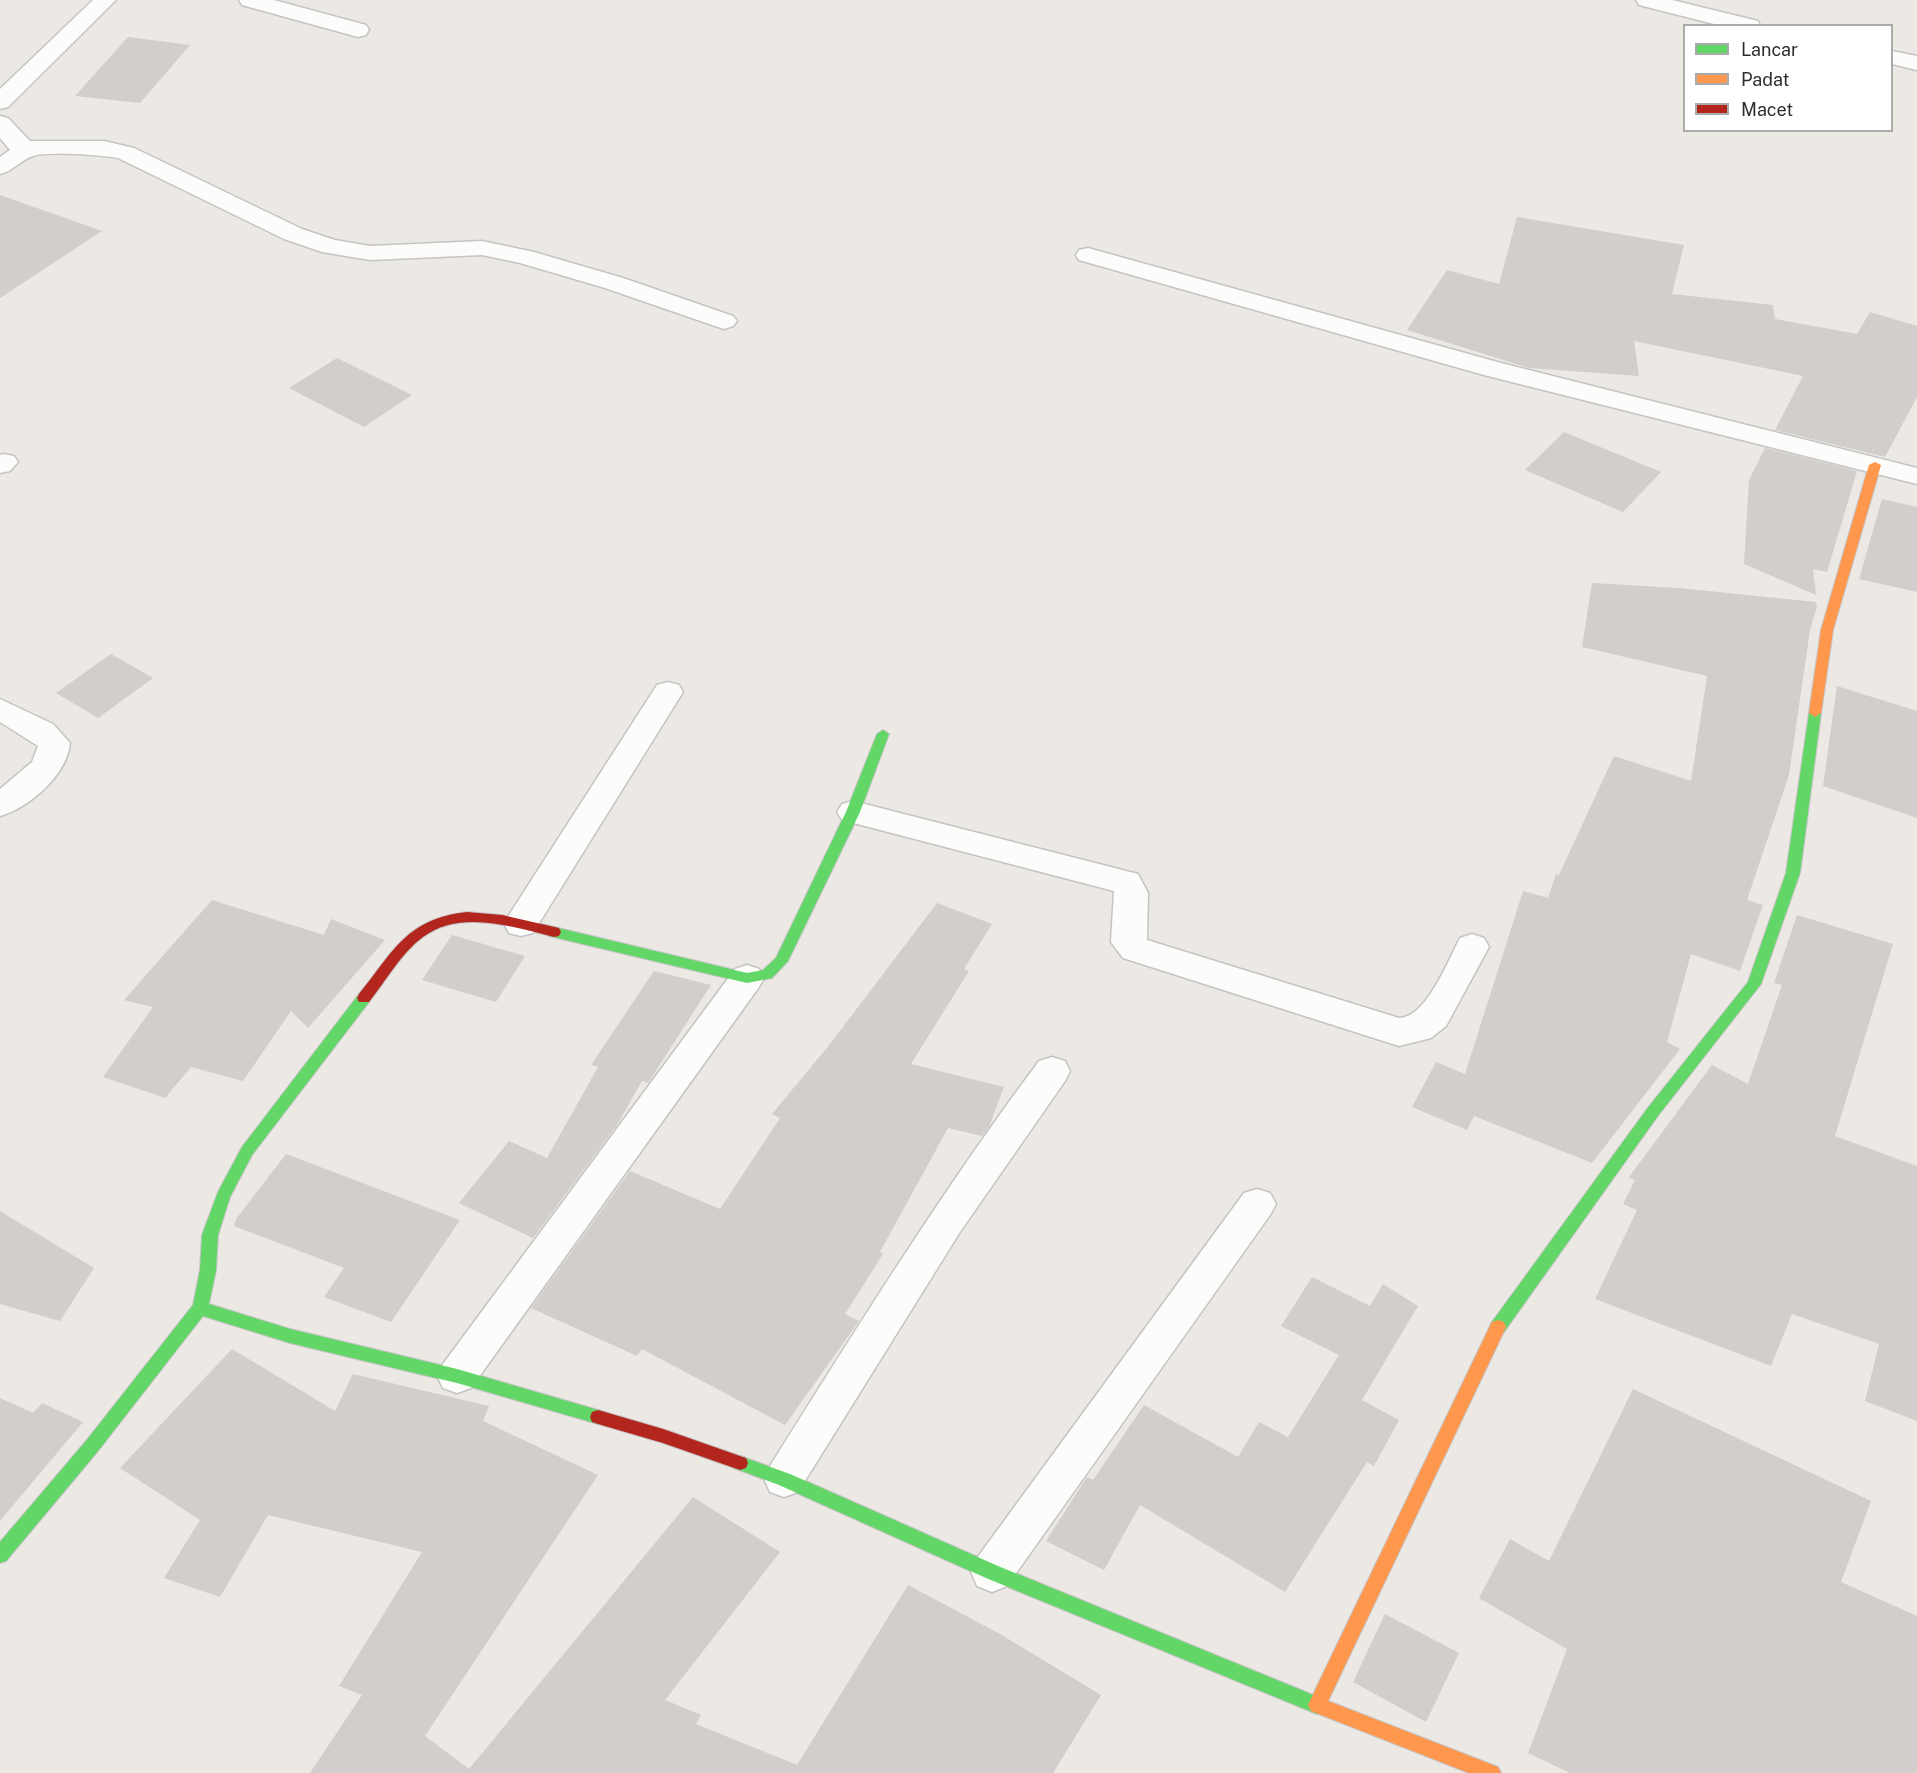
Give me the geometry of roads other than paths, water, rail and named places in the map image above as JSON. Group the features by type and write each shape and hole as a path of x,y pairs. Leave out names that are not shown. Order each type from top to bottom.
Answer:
{"street":[{"path":"0,102 9,90 105,0"},
{"path":"250,0 358,30"},
{"path":"1647,0 1742,24"},
{"path":"1893,58 1917,63"},
{"path":"0,123 18,145 29,148 104,148 126,153 293,234 331,247 370,253 436,248 482,248 525,257 614,283 724,321"},
{"path":"0,167 29,148"},
{"path":"1088,255 1483,366 1917,476"},
{"path":"1317,1706 1500,1324 1652,1113 1754,984 1793,873 1827,630 1875,465"},
{"path":"521,924 668,692"},
{"path":"0,709 42,732 54,743 55,753 49,763 0,805"},
{"path":"0,1555 92,1446 200,1308 208,1270 210,1234 223,1196 247,1151 339,1029 417,934 441,921 469,916 521,924 747,978 774,972 853,812 884,734"},
{"path":"853,812 1113,878 1126,884 1131,893 1128,942 1135,949 1400,1032 1411,1032 1425,1026 1434,1017 1472,947"},
{"path":"457,1376 747,978"},
{"path":"784,1479 930,1245 1008,1129 1052,1071"},
{"path":"992,1572 1257,1204"},
{"path":"200,1308 290,1336 457,1376 663,1436 784,1479 992,1572 1317,1706 1492,1773"}]}
